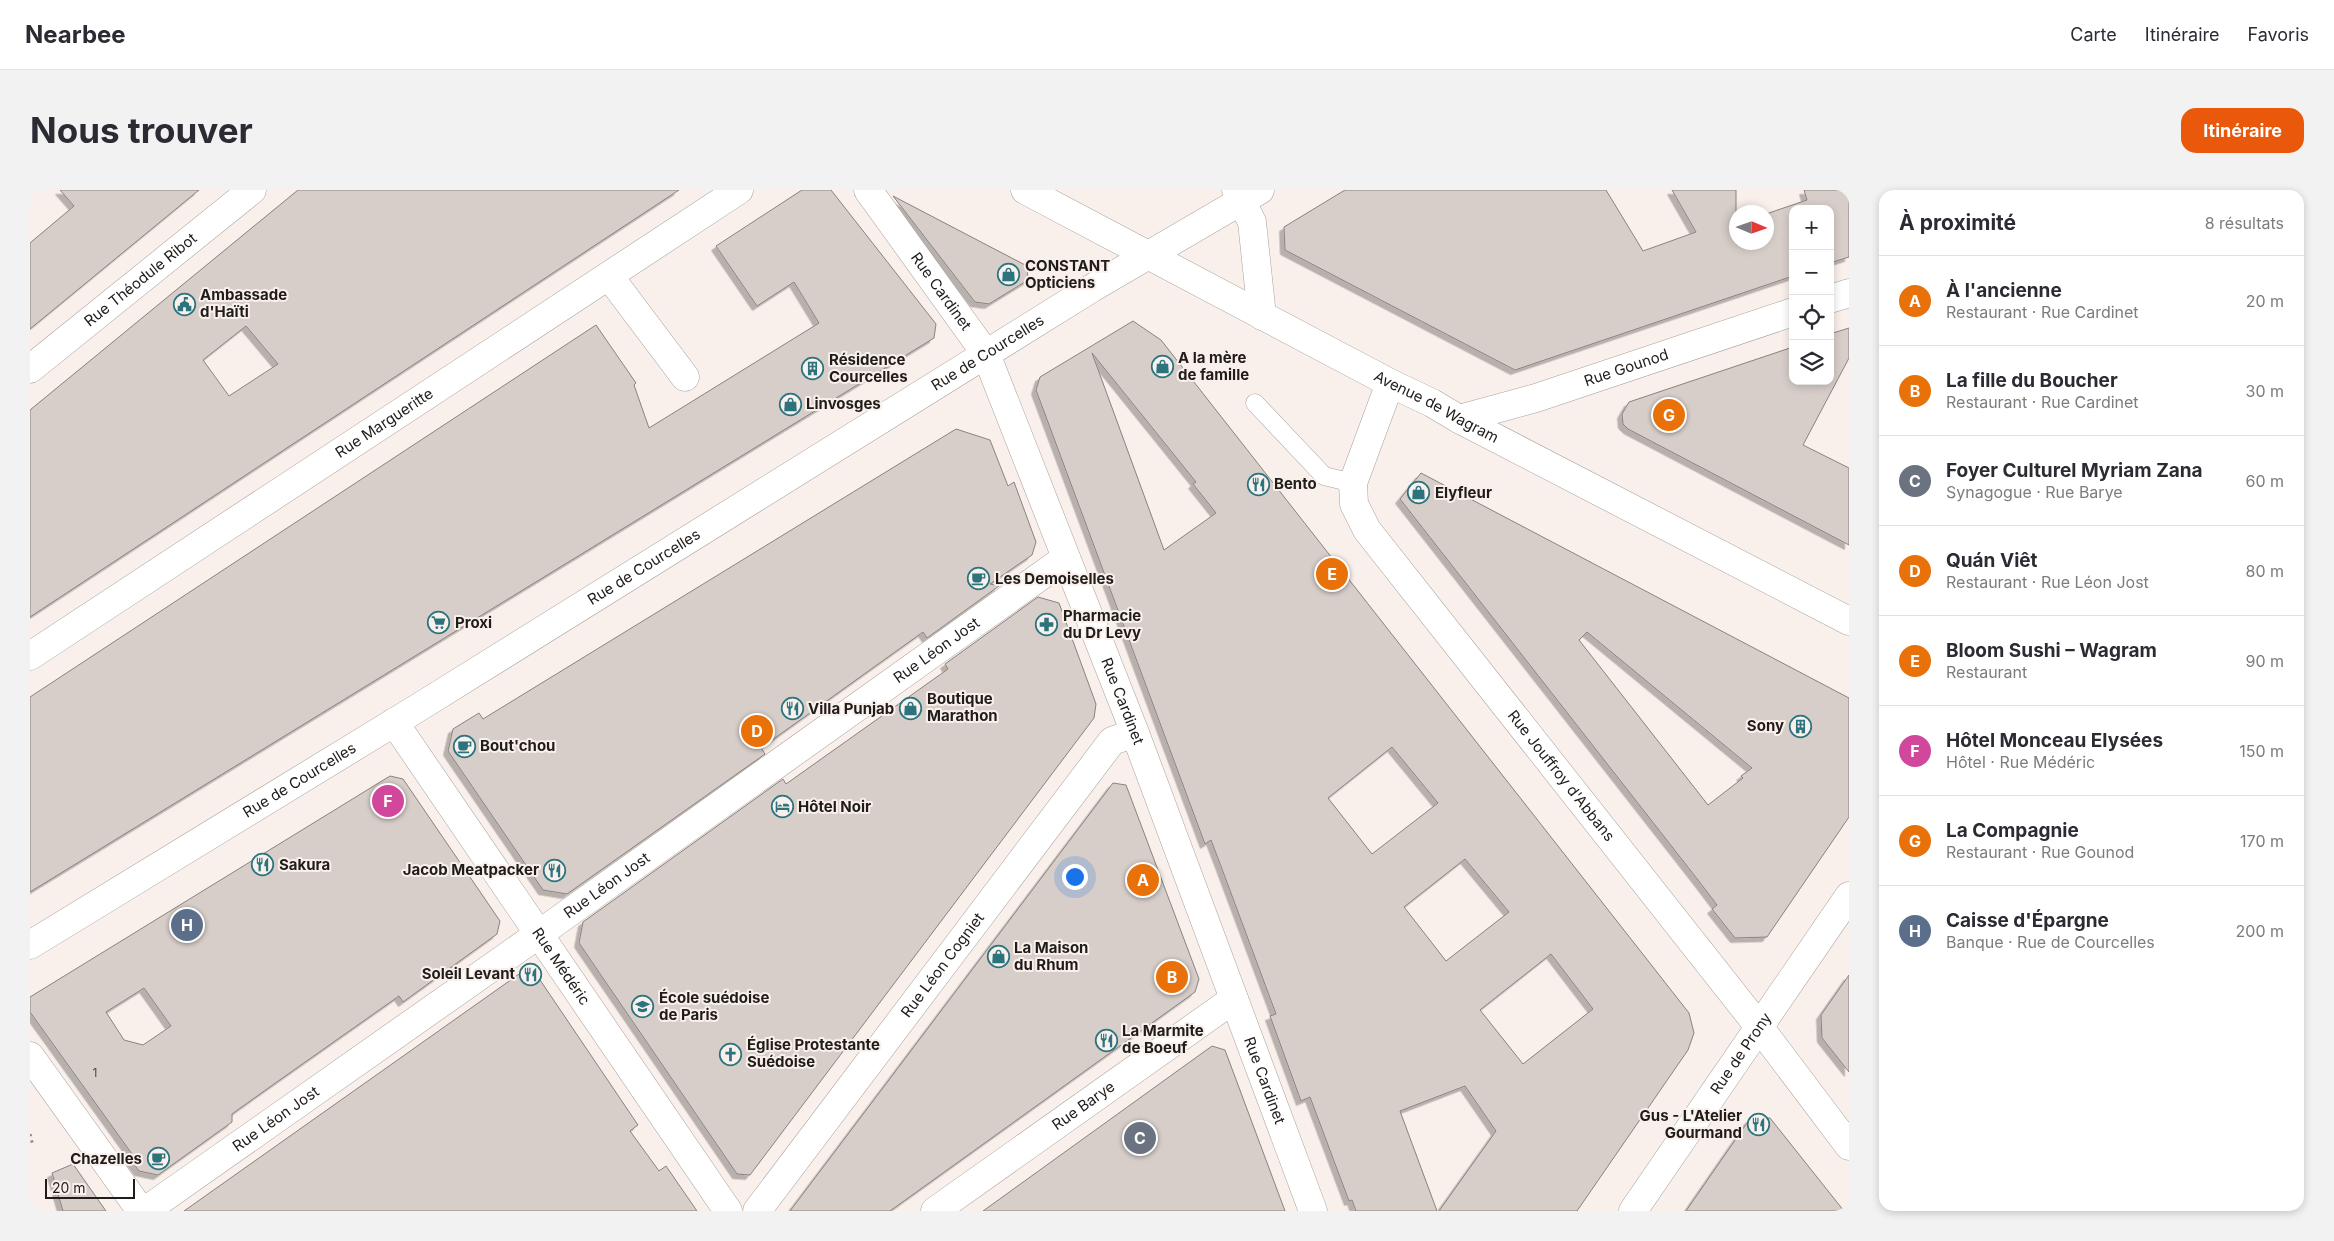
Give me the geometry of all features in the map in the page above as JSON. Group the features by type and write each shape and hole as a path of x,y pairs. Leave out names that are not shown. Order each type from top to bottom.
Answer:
{"street":[{"name":"Rue Théodule Ribot","path":"30,369 252,190"},
{"name":"Rue Margueritte","path":"30,656 739,190"},
{"name":"Rue Cardinet","path":"868,190 986,354 1135,732 1313,1211"},
{"name":"Avenue de Wagram","path":"1025,190 1390,383 1432,403 1459,419 1849,621"},
{"path":"1246,194 1252,222 1262,316"},
{"name":"Rue de Courcelles","path":"30,945 394,722 1246,194"},
{"path":"609,276 685,377"},
{"path":"1834,298 1849,293"},
{"name":"Rue Gounod","path":"1459,419 1536,398 1789,313"},
{"name":"Rue Jouffroy d'Abbans","path":"1390,383 1353,483 1354,504 1367,530 1760,1028 1849,1146"},
{"name":"Rue Léon Jost","path":"145,1211 539,934 1066,558"},
{"name":"Rue Médéric","path":"394,722 728,1211"},
{"name":"Rue Léon Cogniet","path":"757,1211 1112,741 1135,732"},
{"name":"Rue de Prony","path":"1633,1211 1849,896"},
{"name":"Rue Barye","path":"934,1211 1234,999"},
{"path":"30,1056 141,1211"}],"lane":[{"path":"1255,403 1324,476 1353,483"}],"path":[{"path":"30,1134 33,1146"}],"building":[{"path":"60,190 199,190 30,329 30,243 74,206"},
{"path":"298,190 679,190 30,617 30,410","holes":["246,326 278,364 229,396 203,360"]},
{"path":"802,190 831,190 936,324 934,338 30,892 30,697 596,325 636,383 634,385 649,428 819,323 794,282 757,306 716,246"},
{"path":"1345,190 1606,190 1643,251 1696,232 1672,190 1736,190 1736,205 1729,205 1729,250 1774,250 1774,211 1789,206 1789,277 1515,370 1285,250 1284,227"},
{"path":"1804,190 1849,190 1849,257 1834,262 1834,205 1792,205 1807,200"},
{"path":"893,196 1027,266 1028,280 989,304 975,302"},
{"path":"1133,321 1161,340 1689,1013 1694,1033 1688,1050 1577,1211 1439,1211 1496,1131 1465,1086 1400,1111 1437,1211 1356,1211 1352,1200 1349,1201 1310,1097 1301,1101 1270,1016 1276,1014 1222,869 1211,840 1205,844 1036,390 1040,377","holes":["1092,353 1196,482 1193,484 1216,513 1164,550","1392,747 1438,803 1372,854 1328,798","1465,859 1509,912 1446,961 1404,907","1551,954 1593,1009 1523,1064 1480,1010"]},
{"path":"1849,328 1849,358 1803,445 1849,468 1849,545 1628,429 1623,424 1622,414 1629,402 1789,348 1789,385 1834,385 1834,333"},
{"path":"956,429 990,440 1008,486 1014,482 1036,542 1032,555 990,584 999,586 927,638 923,632 761,748 765,754 567,894 543,890 448,751 453,729 479,713 483,719"},
{"path":"1421,473 1849,698 1849,817 1767,937 1735,938 1712,909 1717,905 1698,880 1400,499","holes":["1587,632 1752,768 1741,776 1743,778 1708,805 1579,640"]},
{"path":"1038,597 1059,603 1096,704 1094,718 750,1175 737,1174 579,943 583,922 783,779 786,784 948,669 945,664"},
{"path":"390,776 403,779 500,921 497,934 403,1002 399,996 274,1084 232,1114 232,1122 158,1175 139,1171 128,1156 132,1154 30,1012 30,997","holes":["144,988 171,1026 143,1045 124,1040 106,1012"]},
{"path":"1113,783 1126,785 1199,979 1195,992 890,1211 790,1211"},
{"path":"522,972 536,974 638,1125 630,1131 659,1171 666,1166 697,1211 184,1211"},
{"path":"1849,975 1849,1072 1822,1038 1821,1015"},
{"path":"1212,1046 1225,1050 1285,1211 983,1211"},
{"path":"1752,1118 1770,1118 1844,1211 1686,1211"},
{"path":"73,1164 106,1211 63,1211 52,1173"}],"place":[{"name":"CONSTANT Opticiens","path":"1009,275"},
{"name":"Ambassade d'Haïti","path":"184,304"},
{"name":"A la mère de famille","path":"1162,367"},
{"name":"Résidence Courcelles","path":"813,369"},
{"name":"Linvosges","path":"790,404"},
{"name":"La Compagnie","path":"1669,415"},
{"name":"Bento","path":"1258,484"},
{"name":"Elyfleur","path":"1419,493"},
{"name":"Bloom Sushi – Wagram","path":"1332,574"},
{"name":"Les Demoiselles","path":"979,579"},
{"name":"Proxi","path":"439,623"},
{"name":"Pharmacie du Dr Levy","path":"1047,625"},
{"name":"Boutique Marathon","path":"911,708"},
{"name":"Villa Punjab","path":"792,709"},
{"name":"Sony","path":"1800,726"},
{"name":"Quán Viêt","path":"757,731"},
{"name":"Bout'chou","path":"464,746"},
{"name":"Hôtel Monceau Elysées","path":"388,801"},
{"name":"Hôtel Noir","path":"782,807"},
{"name":"Sakura","path":"263,865"},
{"name":"Jacob Meatpacker","path":"555,870"},
{"name":"À l'ancienne","path":"1143,880"},
{"name":"Caisse d'Épargne","path":"187,925"},
{"name":"La Maison du Rhum","path":"998,957"},
{"name":"Soleil Levant","path":"531,974"},
{"name":"La fille du Boucher","path":"1172,977"},
{"name":"École suédoise de Paris","path":"643,1007"},
{"name":"La Marmite de Boeuf","path":"1106,1040"},
{"name":"Église Protestante Suédoise","path":"731,1054"},
{"name":"Gus - L'Atelier Gourmand","path":"1758,1125"},
{"name":"Foyer Culturel Myriam Zana","path":"1140,1138"},
{"name":"Chazelles","path":"158,1159"}]}
